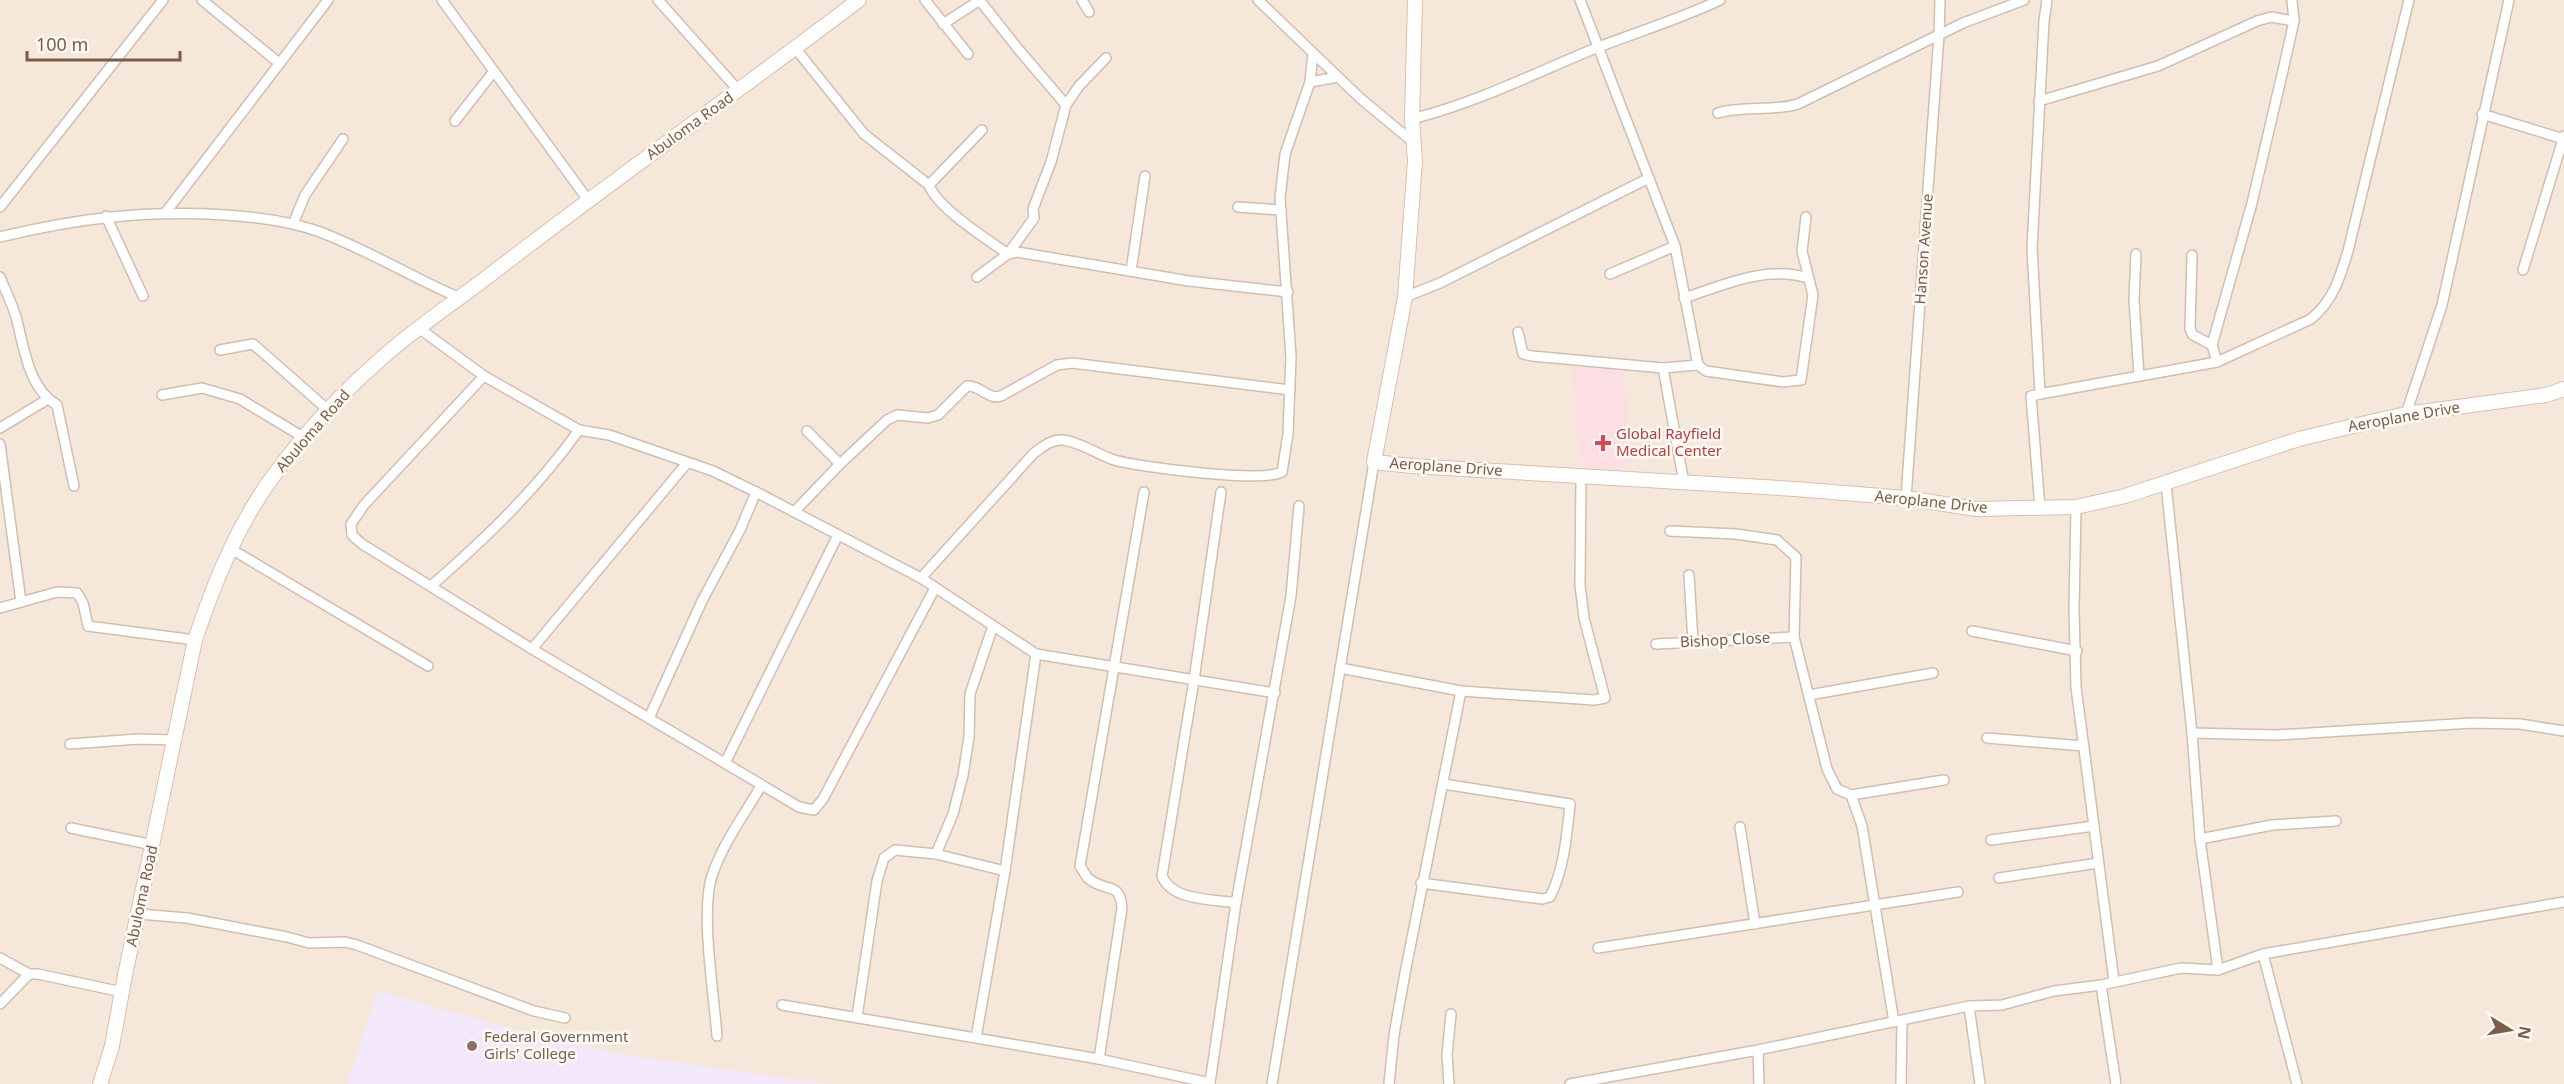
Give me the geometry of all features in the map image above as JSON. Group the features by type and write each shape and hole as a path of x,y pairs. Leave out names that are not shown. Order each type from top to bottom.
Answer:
{"street":[{"path":"0,207 164,0"},
{"path":"202,0 279,63"},
{"path":"166,212 328,0"},
{"path":"442,0 588,200"},
{"path":"657,0 739,91"},
{"name":"Abuloma Road","path":"100,1084 112,1046 195,640 212,590 256,501 303,437 383,356 588,200 739,91 859,0"},
{"path":"925,0 968,54"},
{"path":"1082,0 1089,12"},
{"path":"1258,0 1368,106 1413,142"},
{"path":"1272,1084 1374,462 1405,297 1415,171 1412,119 1415,0"},
{"path":"1580,0 1675,246 1698,365 1706,372 1783,382 1801,380 1813,295 1802,250 1806,217"},
{"path":"1412,119 1448,110 1705,3 1720,0"},
{"name":"Hanson Avenue","path":"1906,498 1940,35 1940,0"},
{"path":"1718,113 1731,109 1785,108 1798,104 1940,35 2024,0"},
{"path":"2040,394 2032,248 2043,21 2047,0"},
{"path":"2217,362 2212,345 2252,203 2294,21 2292,0"},
{"path":"2040,508 2031,396 2217,362 2312,319 2325,308 2338,284 2364,194 2409,0"},
{"path":"2406,414 2442,304 2482,114 2509,0"},
{"path":"944,24 977,2 981,2 1066,105"},
{"path":"2039,101 2158,66 2257,21 2271,17 2294,21"},
{"path":"795,48 864,134 929,185 931,192 963,222 1008,254 1017,252 1200,282 1288,292"},
{"path":"921,578 1034,453 1049,442 1062,440 1116,460 1159,467 1275,476 1282,472 1288,434 1291,357 1281,210 1281,177 1284,154 1310,82 1312,53"},
{"path":"977,277 1008,254 1034,218 1034,209 1051,162 1066,105 1078,86 1106,58"},
{"path":"455,121 494,71"},
{"path":"1310,82 1338,77"},
{"path":"2482,114 2564,138 2523,270"},
{"path":"929,185 982,130"},
{"path":"293,224 305,195 319,171 343,139"},
{"path":"1131,271 1145,177"},
{"path":"1405,297 1448,279 1648,178"},
{"path":"1238,207 1281,210"},
{"path":"0,237 106,216 166,212 257,217 320,232 460,298"},
{"path":"106,216 143,296"},
{"path":"1610,274 1675,246"},
{"path":"2136,254 2133,300 2139,376"},
{"path":"2192,255 2190,329 2193,335 2212,345"},
{"path":"1684,298 1760,274 1790,273 1808,278"},
{"path":"0,277 15,315 25,354 35,380 48,399 57,405 60,413 74,486"},
{"path":"420,328 484,376 579,430 609,435 713,471 756,492 921,578 1036,654 1275,693"},
{"path":"1518,332 1523,354 1603,364 1663,368 1698,365"},
{"path":"220,350 253,344 328,410"},
{"path":"794,512 887,420 897,415 928,418 938,415 967,386 980,388 995,398 1057,365 1072,363 1290,390"},
{"path":"1663,368 1684,483"},
{"path":"484,376 364,505 351,524 352,535 362,544 532,649 800,807 814,810 823,799 935,588"},
{"path":"162,395 202,388 240,399 303,437"},
{"path":"2547,394 2564,390"},
{"path":"2547,394 2564,397"},
{"name":"Aeroplane Drive","path":"1374,462 1795,489 1906,498 1976,509 2076,507 2166,484 2299,439 2406,414 2547,394"},
{"path":"0,428 48,399"},
{"path":"431,586 515,509 579,430"},
{"path":"807,431 840,464"},
{"path":"0,444 21,602"},
{"path":"532,649 687,463"},
{"path":"1340,668 1461,691 1594,700 1605,698 1584,618 1580,585 1581,476"},
{"path":"2166,484 2192,733 2200,840 2218,970"},
{"path":"649,718 702,601 740,530 756,492"},
{"path":"1099,1059 1122,908 1121,896 1114,889 1089,879 1080,866 1144,492"},
{"path":"1221,492 1194,681 1162,876 1166,885 1180,894 1236,903"},
{"path":"782,1005 1099,1059 1210,1083 1236,903 1291,596 1299,506"},
{"path":"2076,507 2074,609 2077,651 2076,687 2114,981"},
{"path":"1670,531 1736,534 1777,540 1796,557 1794,637 1827,769 1837,789 1851,795 1944,780"},
{"path":"725,763 838,535"},
{"path":"231,549 428,666"},
{"path":"1689,574 1693,642"},
{"path":"0,608 57,592 77,593 83,603 88,626 195,640"},
{"path":"936,854 953,814 963,775 969,737 970,694 993,626"},
{"path":"1972,631 2077,651"},
{"name":"Bishop Close","path":"1656,644 1794,637"},
{"path":"976,1038 1005,871 1036,654"},
{"path":"1809,695 1934,673"},
{"path":"1389,1084 1394,1035 1421,883 1444,784 1461,691"},
{"path":"2192,733 2277,735 2472,723 2520,724 2564,731"},
{"path":"1987,738 2084,746"},
{"path":"70,744 138,739 174,740"},
{"path":"1421,883 1542,899 1550,897 1553,891 1564,850 1570,804 1444,784"},
{"path":"717,1036 708,915 711,880 725,846 761,786"},
{"path":"1851,795 1862,826 1898,1021 1901,1084"},
{"path":"2200,840 2272,825 2336,821"},
{"path":"1991,840 2094,826"},
{"path":"1740,827 1755,924"},
{"path":"71,828 153,845"},
{"path":"857,1017 877,881 884,858 895,850 936,854 1005,871"},
{"path":"1999,878 2098,863"},
{"path":"1598,948 1958,892"},
{"path":"1570,1084 1758,1050 1969,1006 2002,1005 2054,991 2102,985 2181,968 2218,970 2263,954 2564,902"},
{"path":"139,914 187,918 287,937 309,944 345,942 534,1011 565,1018"},
{"path":"2263,954 2297,1084"},
{"path":"0,958 29,974 122,992"},
{"path":"0,1004 29,974"},
{"path":"2102,985 2116,1084"},
{"path":"1969,1006 1980,1084"},
{"path":"1449,1084 1448,1055 1451,1014"},
{"path":"1758,1050 1759,1084"}],"shaded area":[{"path":"0,0 2564,0 2564,1084 0,1084"},
{"name":"Global Rayfield Medical Center","path":"1573,367 1626,370 1625,395 1630,396 1625,473 1584,473 1574,412"},
{"name":"Federal Government Girls' College","path":"377,991 538,1036 632,1056 830,1084 347,1084"}],"place":[{"name":"Global Rayfield Medical Center","path":"1603,443"},
{"name":"Federal Government Girls' College","path":"472,1046"}]}
